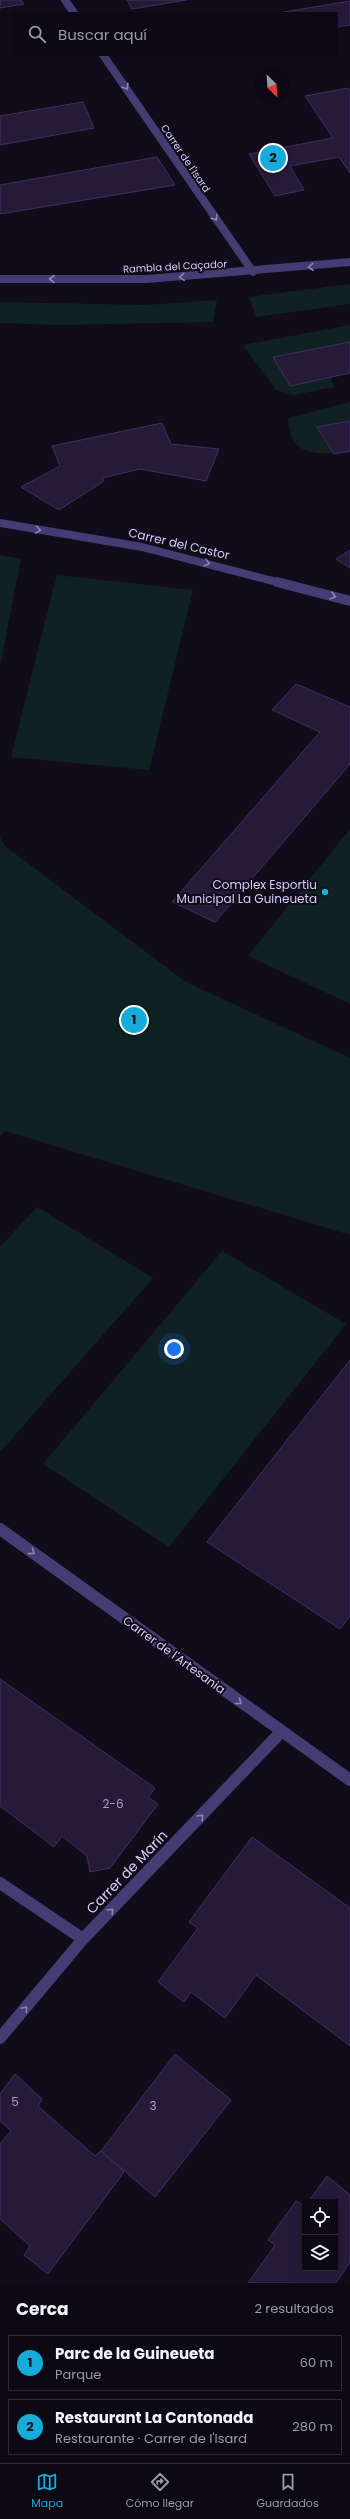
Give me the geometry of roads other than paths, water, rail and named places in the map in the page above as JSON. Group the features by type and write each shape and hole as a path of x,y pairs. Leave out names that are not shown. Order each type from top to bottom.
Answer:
{"street":[{"path":"65,0 73,12"},
{"name":"Carrer de l'Isard","path":"104,56 254,272"},
{"name":"Rambla del Caçador","path":"0,279 147,279 254,272 350,262"},
{"name":"Carrer del Castor","path":"0,523 142,547 350,601"},
{"name":"Carrer de l'Artesania","path":"0,1529 281,1732 350,1780"},
{"name":"Carrer de Marín","path":"0,2038 83,1940 281,1732"},
{"path":"0,1883 83,1940"}],"place":[{"name":"Restaurant La Cantonada","path":"273,158"},
{"name":"Complex Esportiu Municipal La Guineueta","path":"325,892"},
{"name":"Parc de la Guineueta","path":"134,1020"}]}
